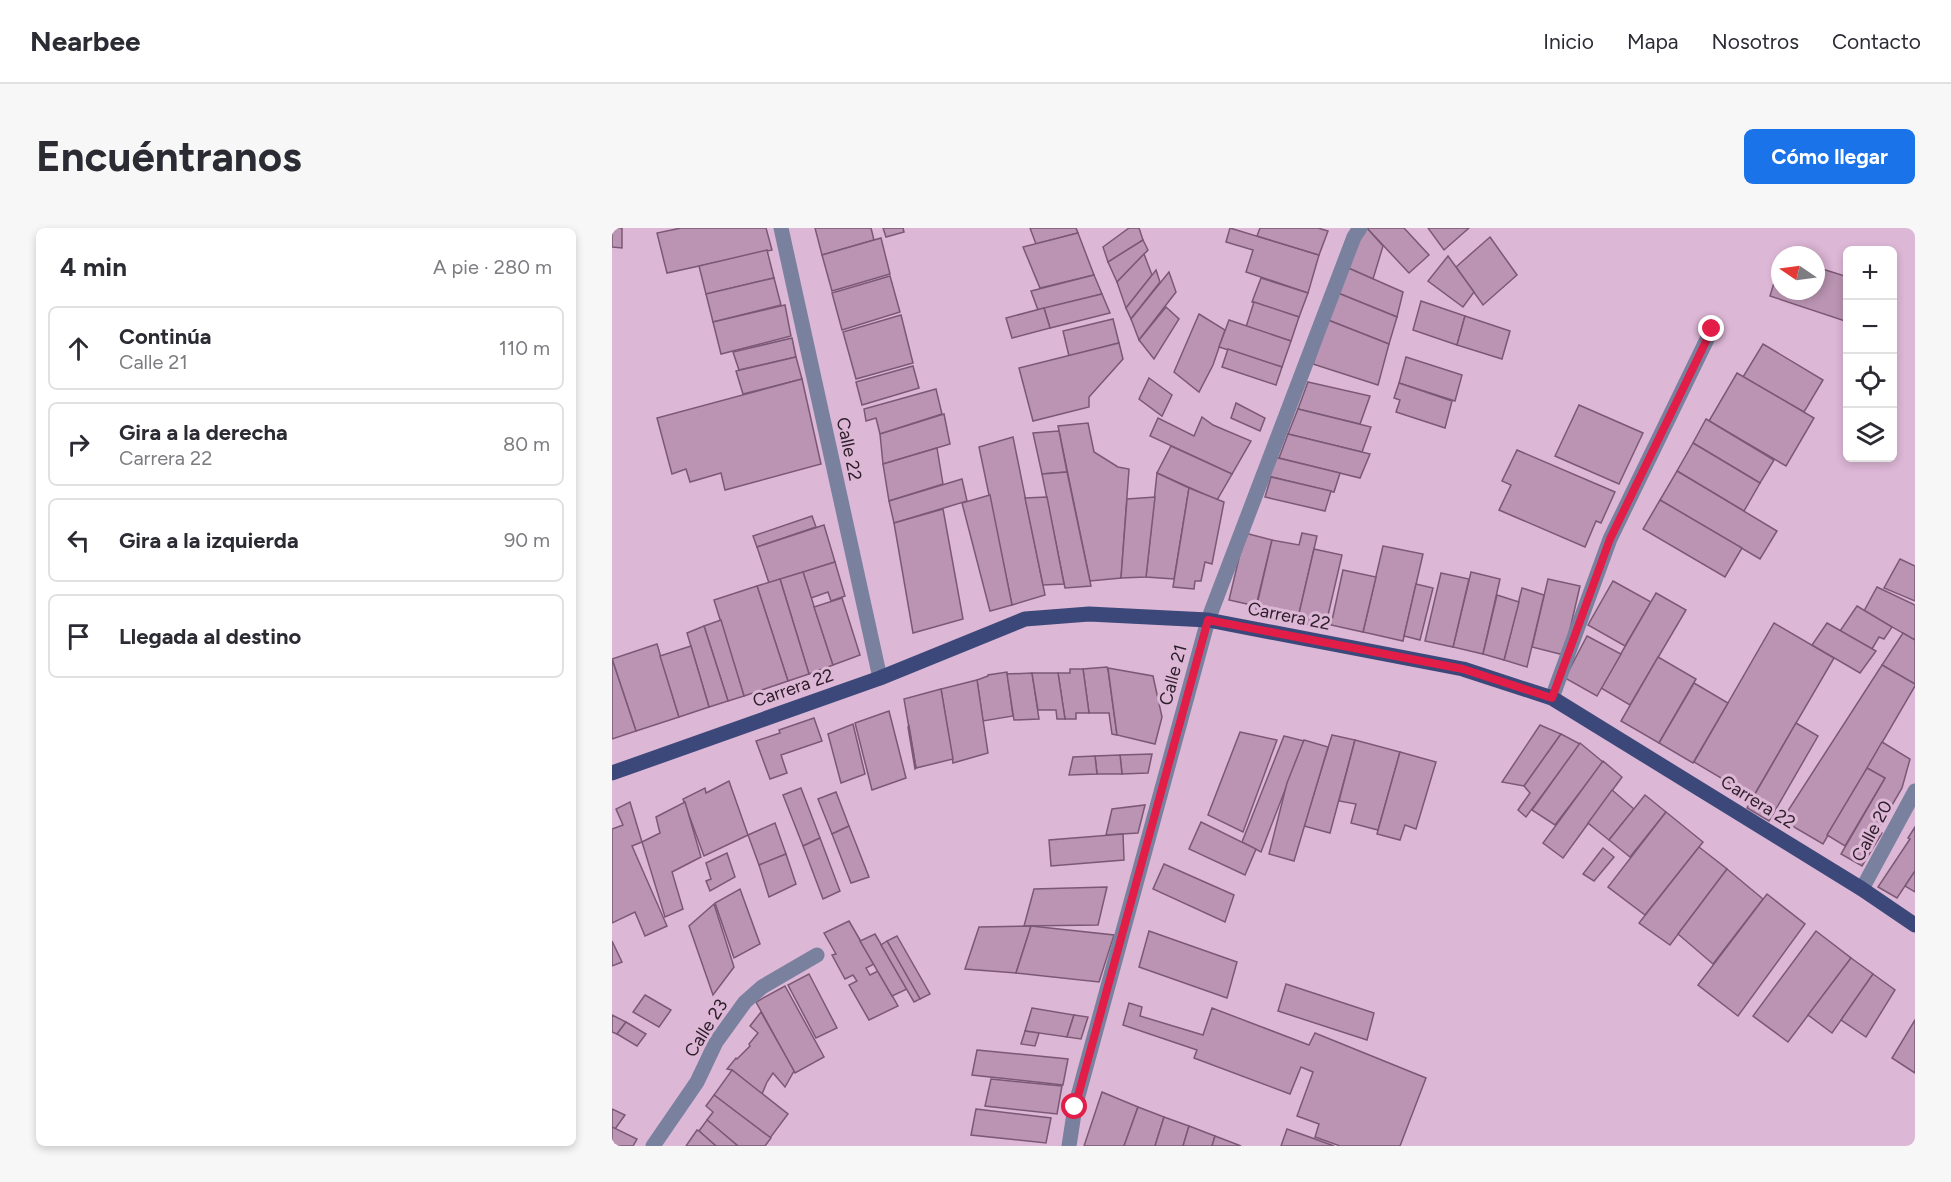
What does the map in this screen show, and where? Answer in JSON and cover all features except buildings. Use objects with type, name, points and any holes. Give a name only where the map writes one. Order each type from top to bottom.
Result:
[{"type":"main road","name":"Carrera 22","points":[[612,773],[880,678],[1025,619],[1089,614],[1208,620],[1463,669],[1552,698],[1862,889],[1915,926]]},
{"type":"street","name":"Calle 22","points":[[781,228],[880,678]]},
{"type":"street","name":"Calle 21","points":[[1069,1146],[1075,1107],[1208,620],[1354,237],[1360,228]]},
{"type":"street","points":[[1552,698],[1610,539],[1712,329]]},
{"type":"street","name":"Calle 20","points":[[1862,889],[1915,791]]},
{"type":"street","name":"Calle 23","points":[[653,1146],[696,1082],[716,1042],[745,1002],[762,987],[817,955]]},
{"type":"route","points":[[1075,1107],[1208,620],[1463,669],[1552,698],[1610,539],[1712,329]]}]
